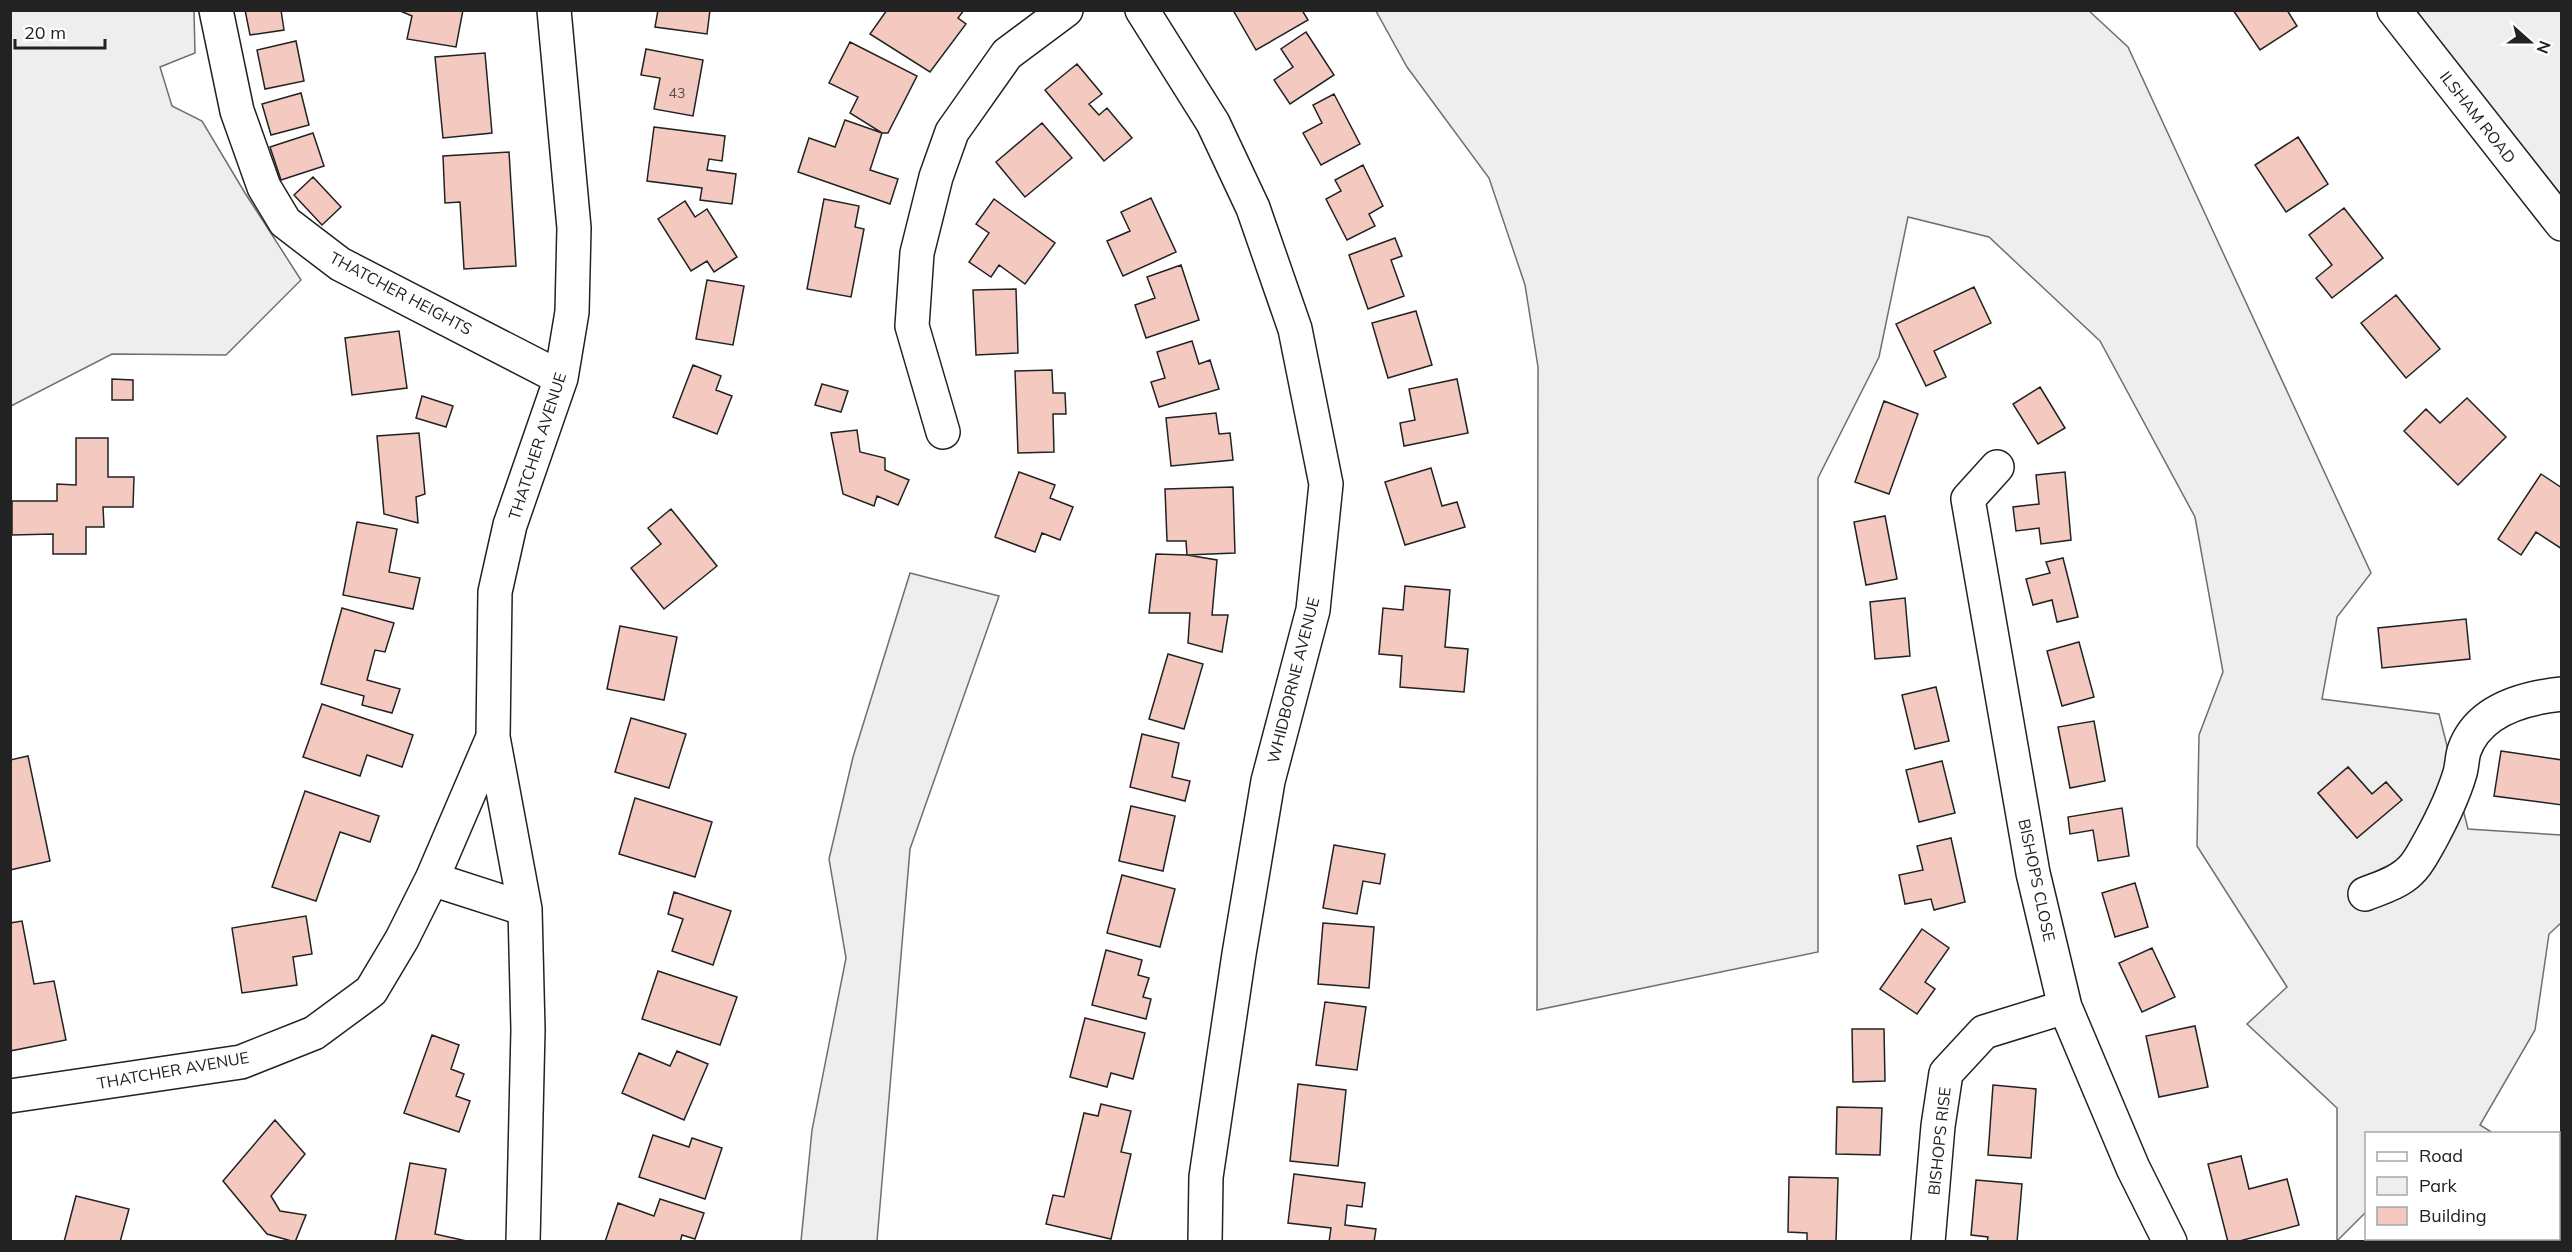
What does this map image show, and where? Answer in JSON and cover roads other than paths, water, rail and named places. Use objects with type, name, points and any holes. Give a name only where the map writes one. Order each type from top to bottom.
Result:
[{"type":"street","name":"THATCHER HEIGHTS","points":[[216,10],[237,111],[264,188],[285,222],[340,264],[561,378]]},
{"type":"street","name":"THATCHER AVENUE","points":[[523,1242],[528,1030],[525,909],[493,737],[495,592],[510,525],[561,378],[572,312],[574,228],[554,10]]},
{"type":"street","points":[[943,432],[912,326],[917,254],[936,177],[952,132],[1007,54],[1066,10]]},
{"type":"street","name":"WHIDBORNE AVENUE","points":[[1142,10],[1213,123],[1253,208],[1295,329],[1326,484],[1313,610],[1268,781],[1239,954],[1206,1177],[1205,1242]]},
{"type":"street","name":"ILSHAM ROAD","points":[[2394,10],[2562,224]]},
{"type":"street","name":"BISHOPS CLOSE","points":[[1997,467],[1954,495],[2033,873],[2065,1007],[2133,1168],[2170,1242]]},
{"type":"street","points":[[2366,894],[2396,882],[2410,872],[2420,858],[2450,801],[2460,772],[2464,750],[2475,732],[2488,718],[2522,700],[2562,694]]},
{"type":"street","name":"THATCHER AVENUE","points":[[10,1096],[241,1062],[314,1034],[371,991],[402,939],[432,879],[493,737]]},
{"type":"street","points":[[432,879],[525,909]]},
{"type":"street","name":"BISHOPS RISE","points":[[1928,1242],[1938,1126],[1946,1073],[1984,1032],[2065,1007]]}]
